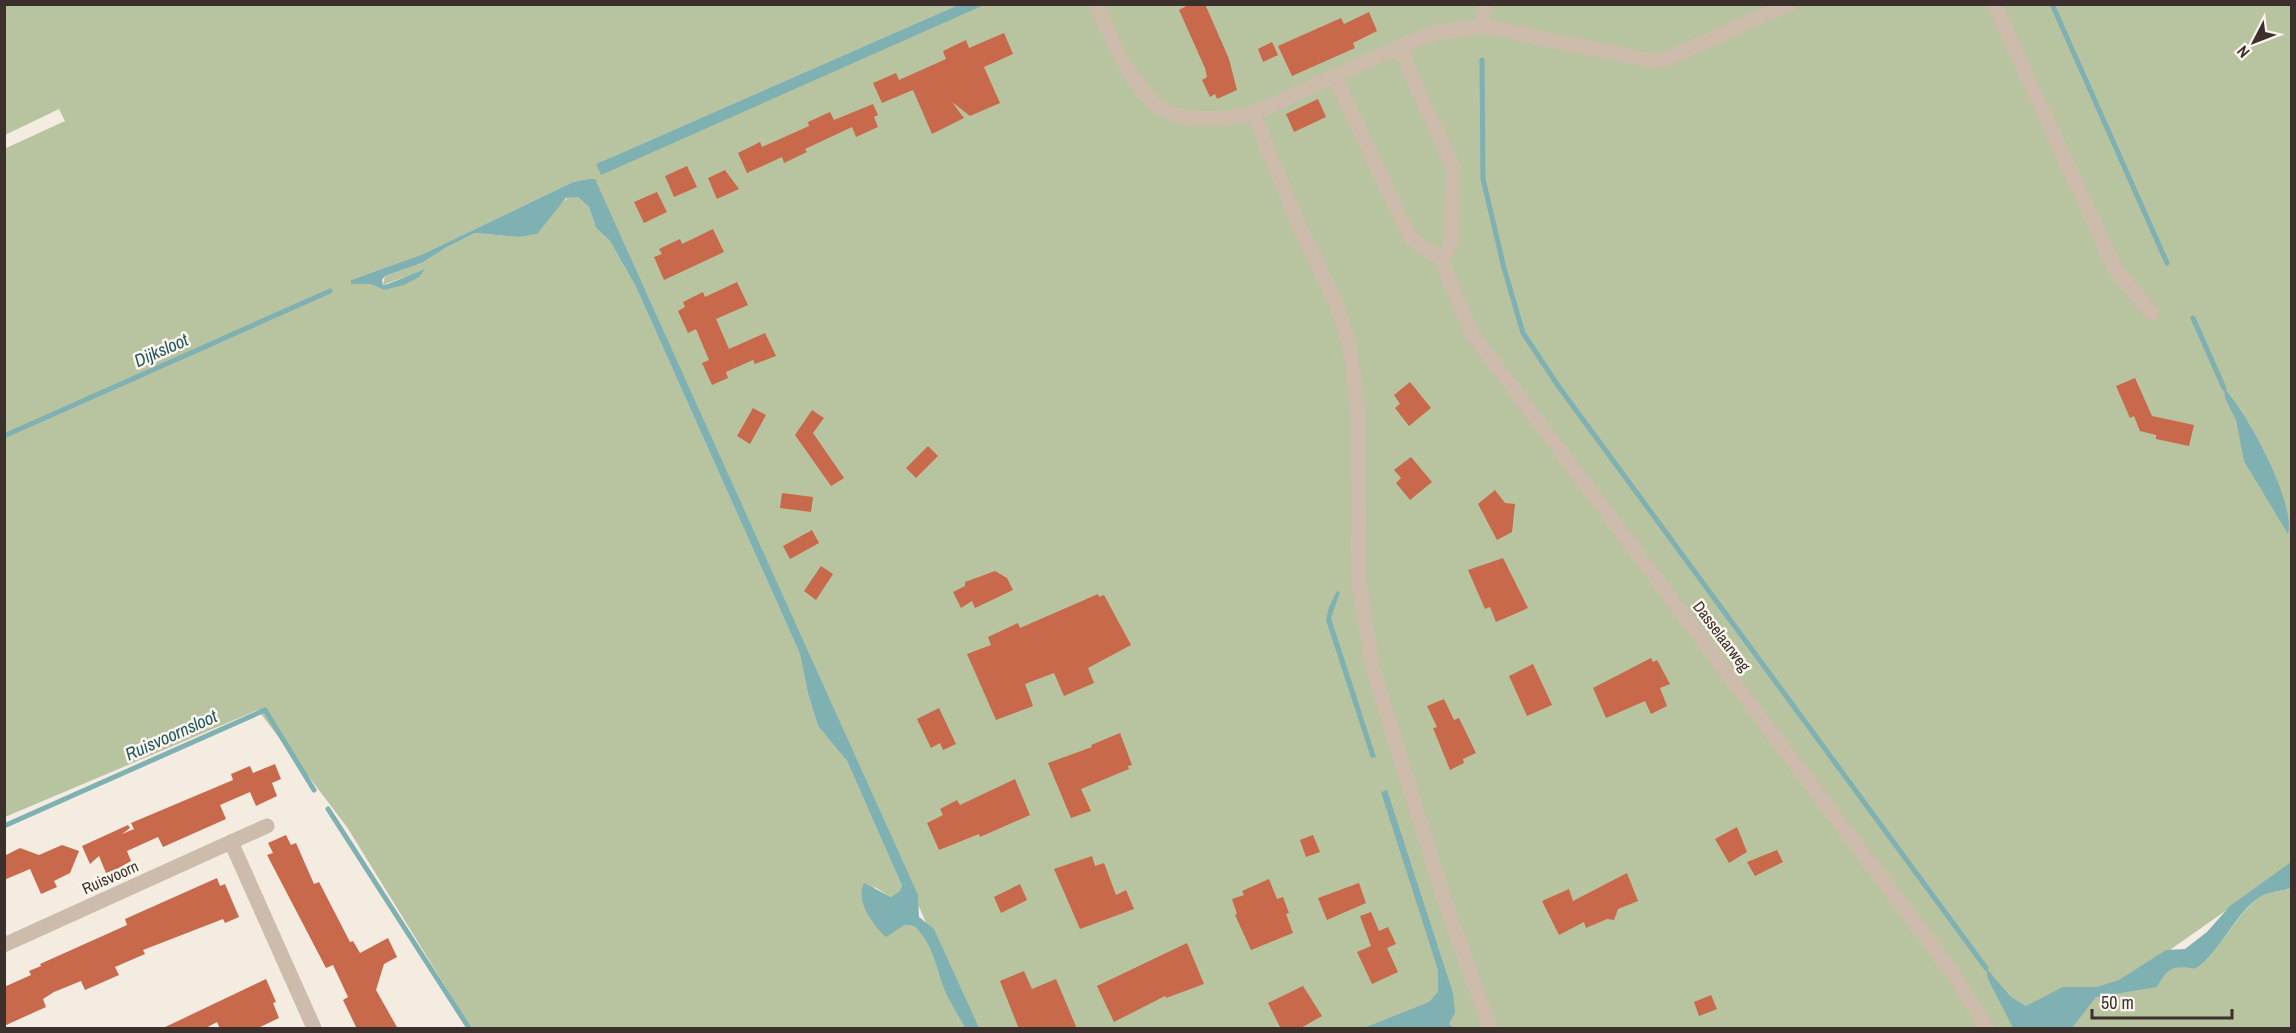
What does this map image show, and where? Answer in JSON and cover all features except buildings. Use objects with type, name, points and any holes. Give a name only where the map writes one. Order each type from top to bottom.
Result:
[{"type":"street","points":[[1096,4],[1109,36],[1132,75],[1157,106],[1171,115],[1199,119],[1252,113],[1434,33],[1482,26],[1654,61],[1669,58],[1789,4]]},
{"type":"street","points":[[1482,26],[1485,4]]},
{"type":"street","points":[[1994,4],[2116,271],[2152,314]]},
{"type":"street","points":[[1334,76],[1411,239],[1441,259],[1451,245],[1453,167],[1399,47]]},
{"type":"street","points":[[1252,113],[1298,223],[1337,304],[1350,347],[1358,414],[1359,584],[1373,669],[1446,905],[1490,1029]]},
{"type":"street","name":"Dasselaarweg","points":[[1441,259],[1472,334],[1952,972],[1987,1029]]},
{"type":"street","name":"Ruisvoorn","points":[[4,945],[267,826]]},
{"type":"street","points":[[231,842],[314,1029]]},
{"type":"green space","points":[[5,5],[958,5],[596,164],[981,5],[2291,5],[2291,865],[2117,987],[2178,966],[2195,969],[2214,952],[2246,909],[2255,901],[2264,895],[2291,888],[2291,1028],[973,1028],[748,523],[588,179],[573,182],[423,254],[351,280],[351,283],[370,284],[384,290],[424,270],[383,285],[385,276],[422,263],[475,233],[518,237],[569,197],[578,197],[589,207],[596,228],[610,241],[635,285],[800,654],[808,694],[818,726],[847,761],[902,886],[901,891],[891,897],[873,886],[904,925],[914,926],[921,933],[934,958],[946,994],[965,1028],[471,1028],[347,827],[258,710],[5,817],[4,149],[65,121],[59,109],[5,135]]},
{"type":"water","points":[[958,5],[984,5],[601,175],[596,164]]},
{"type":"water","points":[[595,179],[918,895],[919,917],[934,929],[979,1028],[965,1028],[946,994],[930,950],[921,933],[914,926],[904,925],[886,937],[867,912],[862,897],[864,883],[891,897],[900,891],[902,886],[847,761],[818,726],[808,694],[800,654],[635,285],[610,241],[596,228],[589,207],[578,197],[566,198],[537,234],[518,237],[475,233],[422,263],[385,276],[382,280],[383,285],[388,284],[425,269],[419,277],[404,285],[384,290],[370,284],[351,284],[351,280],[423,254],[573,182]]},
{"type":"water","points":[[2224,388],[2245,417],[2268,458],[2285,501],[2288,534],[2244,461],[2236,420],[2225,398]]},
{"type":"water","points":[[1337,591],[1340,592],[1331,618],[1376,757],[1371,758],[1326,620],[1329,607]]},
{"type":"water","points":[[1387,790],[1453,993],[1455,1013],[1449,1024],[1454,1028],[1364,1028],[1429,1002],[1438,992],[1438,970],[1381,792]]},
{"type":"water","points":[[2291,862],[2291,888],[2264,895],[2255,901],[2246,909],[2214,952],[2195,969],[2181,967],[2172,969],[2164,975],[2157,987],[2096,997],[2072,1028],[2013,1028],[1988,979],[1986,968],[2011,997],[2026,1006],[2063,987],[2097,987],[2119,980],[2166,950],[2185,949],[2207,932],[2230,906]]},
{"type":"waterway","points":[[2052,4],[2167,263]]},
{"type":"waterway","points":[[1482,60],[1483,179],[1504,268],[1523,333],[1559,387],[1986,968]]},
{"type":"waterway","name":"Dijksloot","points":[[4,436],[330,291]]},
{"type":"waterway","points":[[2193,318],[2224,388]]},
{"type":"waterway","name":"Ruisvoornsloot","points":[[4,826],[265,710],[314,790]]},
{"type":"waterway","name":"Ruisvoornsloot","points":[[328,809],[469,1028]]}]
